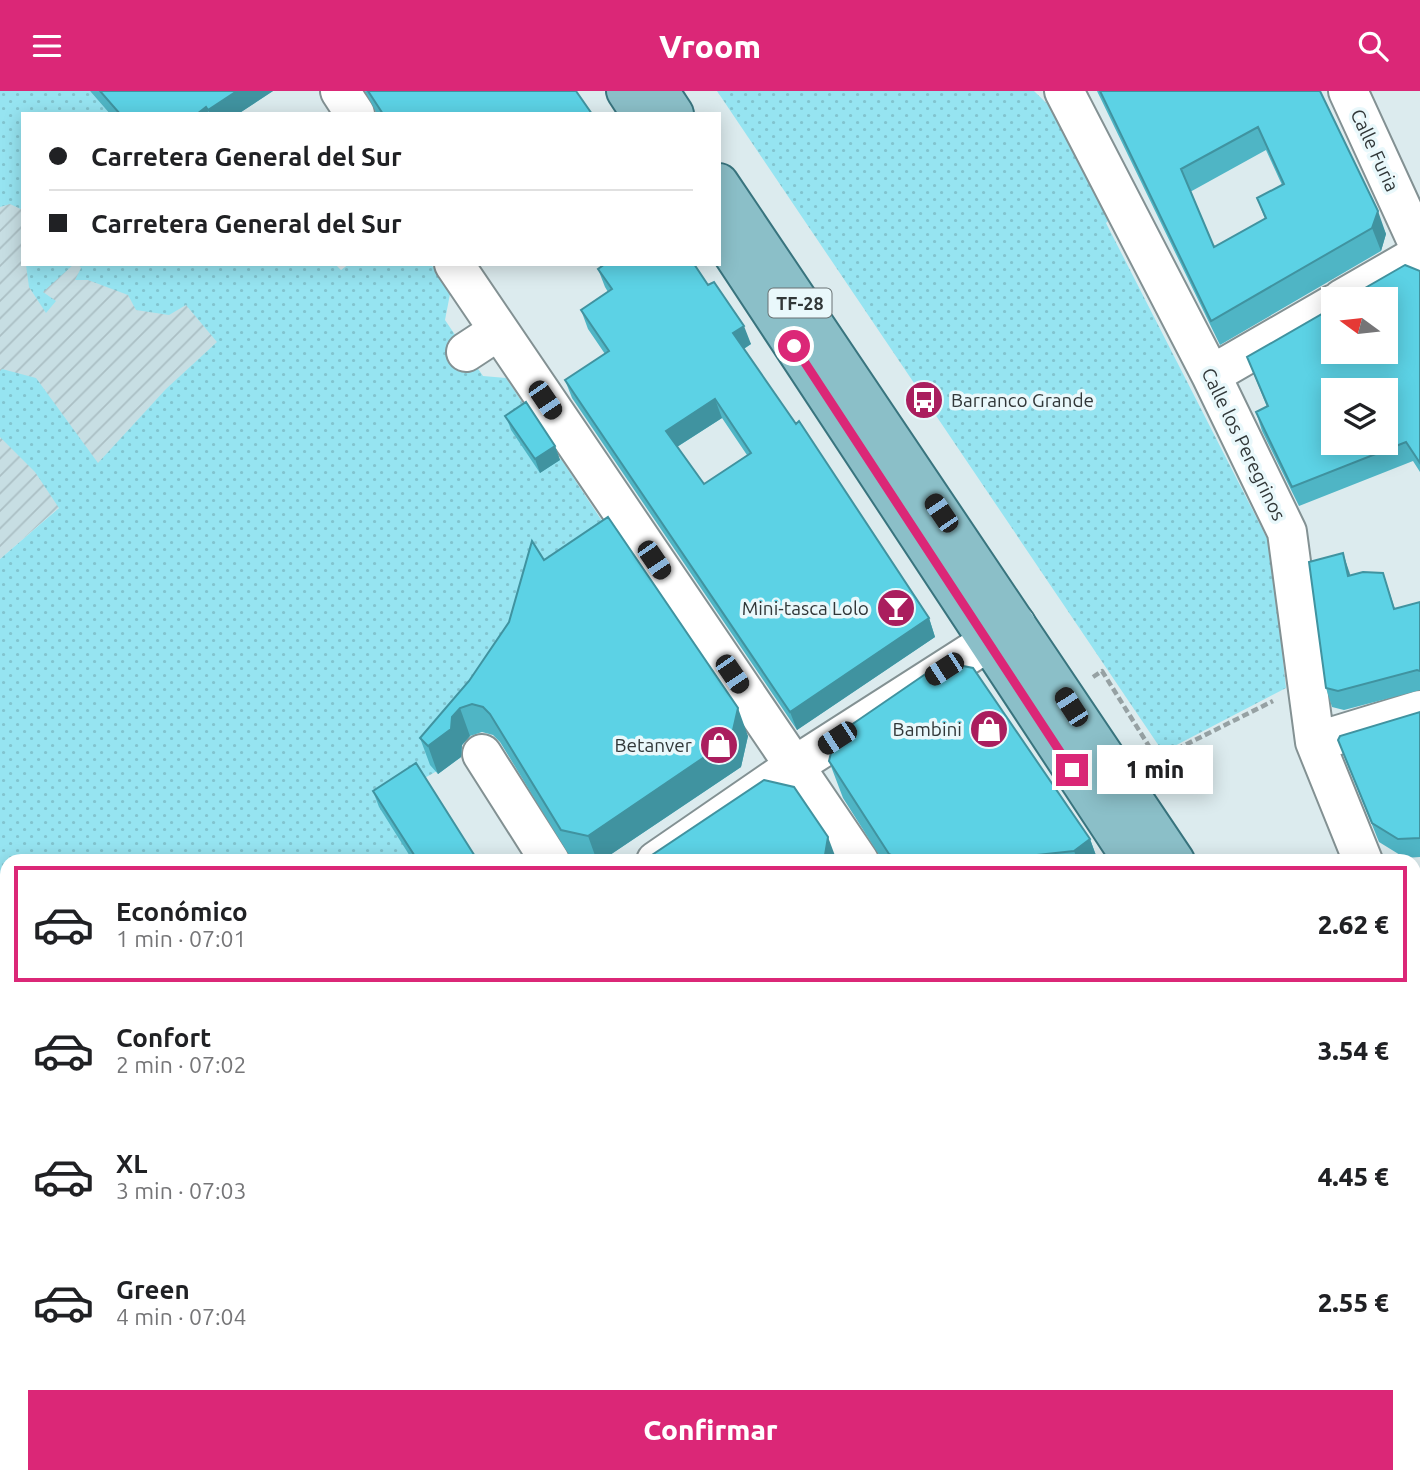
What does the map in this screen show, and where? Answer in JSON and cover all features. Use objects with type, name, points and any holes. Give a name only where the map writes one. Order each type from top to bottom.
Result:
[{"type":"main road","points":[[626,91],[640,112]]},
{"type":"main road","points":[[659,91],[673,112]]},
{"type":"main road","name":"TF-28","points":[[721,186],[1002,633],[1129,854]]},
{"type":"main road","name":"TF-28","points":[[721,236],[1002,633],[1170,854]]},
{"type":"street","points":[[340,91],[354,112]]},
{"type":"street","name":"Calle los Peregrinos","points":[[1064,91],[1211,375],[1287,532],[1315,742],[1360,854]]},
{"type":"street","name":"Calle Furia","points":[[1348,91],[1420,248]]},
{"type":"street","points":[[1363,287],[1420,254]]},
{"type":"street","points":[[455,266],[854,854]]},
{"type":"street","points":[[1211,375],[1321,312]]},
{"type":"street","points":[[466,352],[498,331]]},
{"type":"street","points":[[666,854],[794,766],[1002,633]]},
{"type":"street","points":[[1315,742],[1420,710]]},
{"type":"street","points":[[482,754],[546,854]]},
{"type":"path","points":[[1102,671],[1157,759],[1308,683]]},
{"type":"shaded area","points":[[0,91],[90,91],[108,112],[21,112],[21,209],[10,204],[0,207]]},
{"type":"shaded area","points":[[717,91],[1034,91],[1073,129],[1114,215],[1106,223],[1271,546],[1286,688],[1163,752]]},
{"type":"shaded area","points":[[0,183],[21,198],[21,266],[120,266],[170,286],[244,346],[0,559]]},
{"type":"shaded area","points":[[26,266],[72,266],[43,292],[56,301],[46,313],[29,287]]},
{"type":"shaded area","points":[[80,266],[337,266],[341,270],[346,266],[432,266],[450,294],[445,320],[483,376],[506,378],[531,415],[540,473],[561,459],[608,530],[450,743],[460,758],[414,784],[414,854],[0,854],[0,559],[59,508],[35,472],[0,437],[0,371],[2,369],[36,378],[98,463],[166,389],[217,342],[186,305],[169,315],[136,310],[128,295],[88,280],[75,280]]},
{"type":"building","points":[[100,91],[237,91],[208,110],[206,107],[200,112],[118,112]]},
{"type":"building","points":[[368,91],[576,91],[591,112],[382,112]]},
{"type":"building","points":[[1100,91],[1320,91],[1378,211],[1372,228],[1211,321]],"holes":[[[1258,127],[1284,184],[1257,198],[1266,218],[1214,247],[1181,169]]]},
{"type":"building","points":[[1405,265],[1420,271],[1420,463],[1406,442],[1398,445],[1398,378],[1321,378],[1321,455],[1373,455],[1292,487],[1256,412],[1268,406],[1247,357],[1321,314],[1321,364],[1398,364],[1398,287],[1367,287]]},
{"type":"building","points":[[602,266],[695,266],[708,285],[714,282],[744,326],[733,333],[796,424],[799,421],[929,618],[790,712],[565,380],[609,351],[581,310],[612,289],[598,269]],"holes":[[[715,399],[751,453],[704,484],[666,431]]]},
{"type":"building","points":[[526,402],[555,446],[535,459],[505,416]]},
{"type":"building","points":[[608,517],[738,708],[731,739],[588,836],[561,830],[490,714],[483,707],[472,704],[460,708],[452,717],[451,729],[428,746],[420,738],[469,681],[509,622],[532,541],[544,560]]},
{"type":"building","points":[[1343,553],[1348,576],[1363,572],[1383,573],[1394,609],[1420,602],[1420,671],[1338,691],[1326,688],[1309,562]]},
{"type":"building","points":[[943,662],[973,668],[1090,839],[1074,851],[1046,854],[889,854],[829,761],[835,736]]},
{"type":"building","points":[[1420,712],[1420,838],[1398,839],[1372,823],[1338,740],[1340,736]]},
{"type":"building","points":[[416,763],[474,854],[414,854],[373,791]]},
{"type":"building","points":[[764,780],[794,787],[828,837],[825,854],[653,854]]},
{"type":"place","name":"Barranco Grande","points":[[924,400]]},
{"type":"place","name":"Mini-tasca Lolo","points":[[896,608]]},
{"type":"place","name":"Bambini","points":[[989,729]]},
{"type":"place","name":"Betanver","points":[[719,745]]},
{"type":"route","points":[[794,346],[1072,770]]}]
